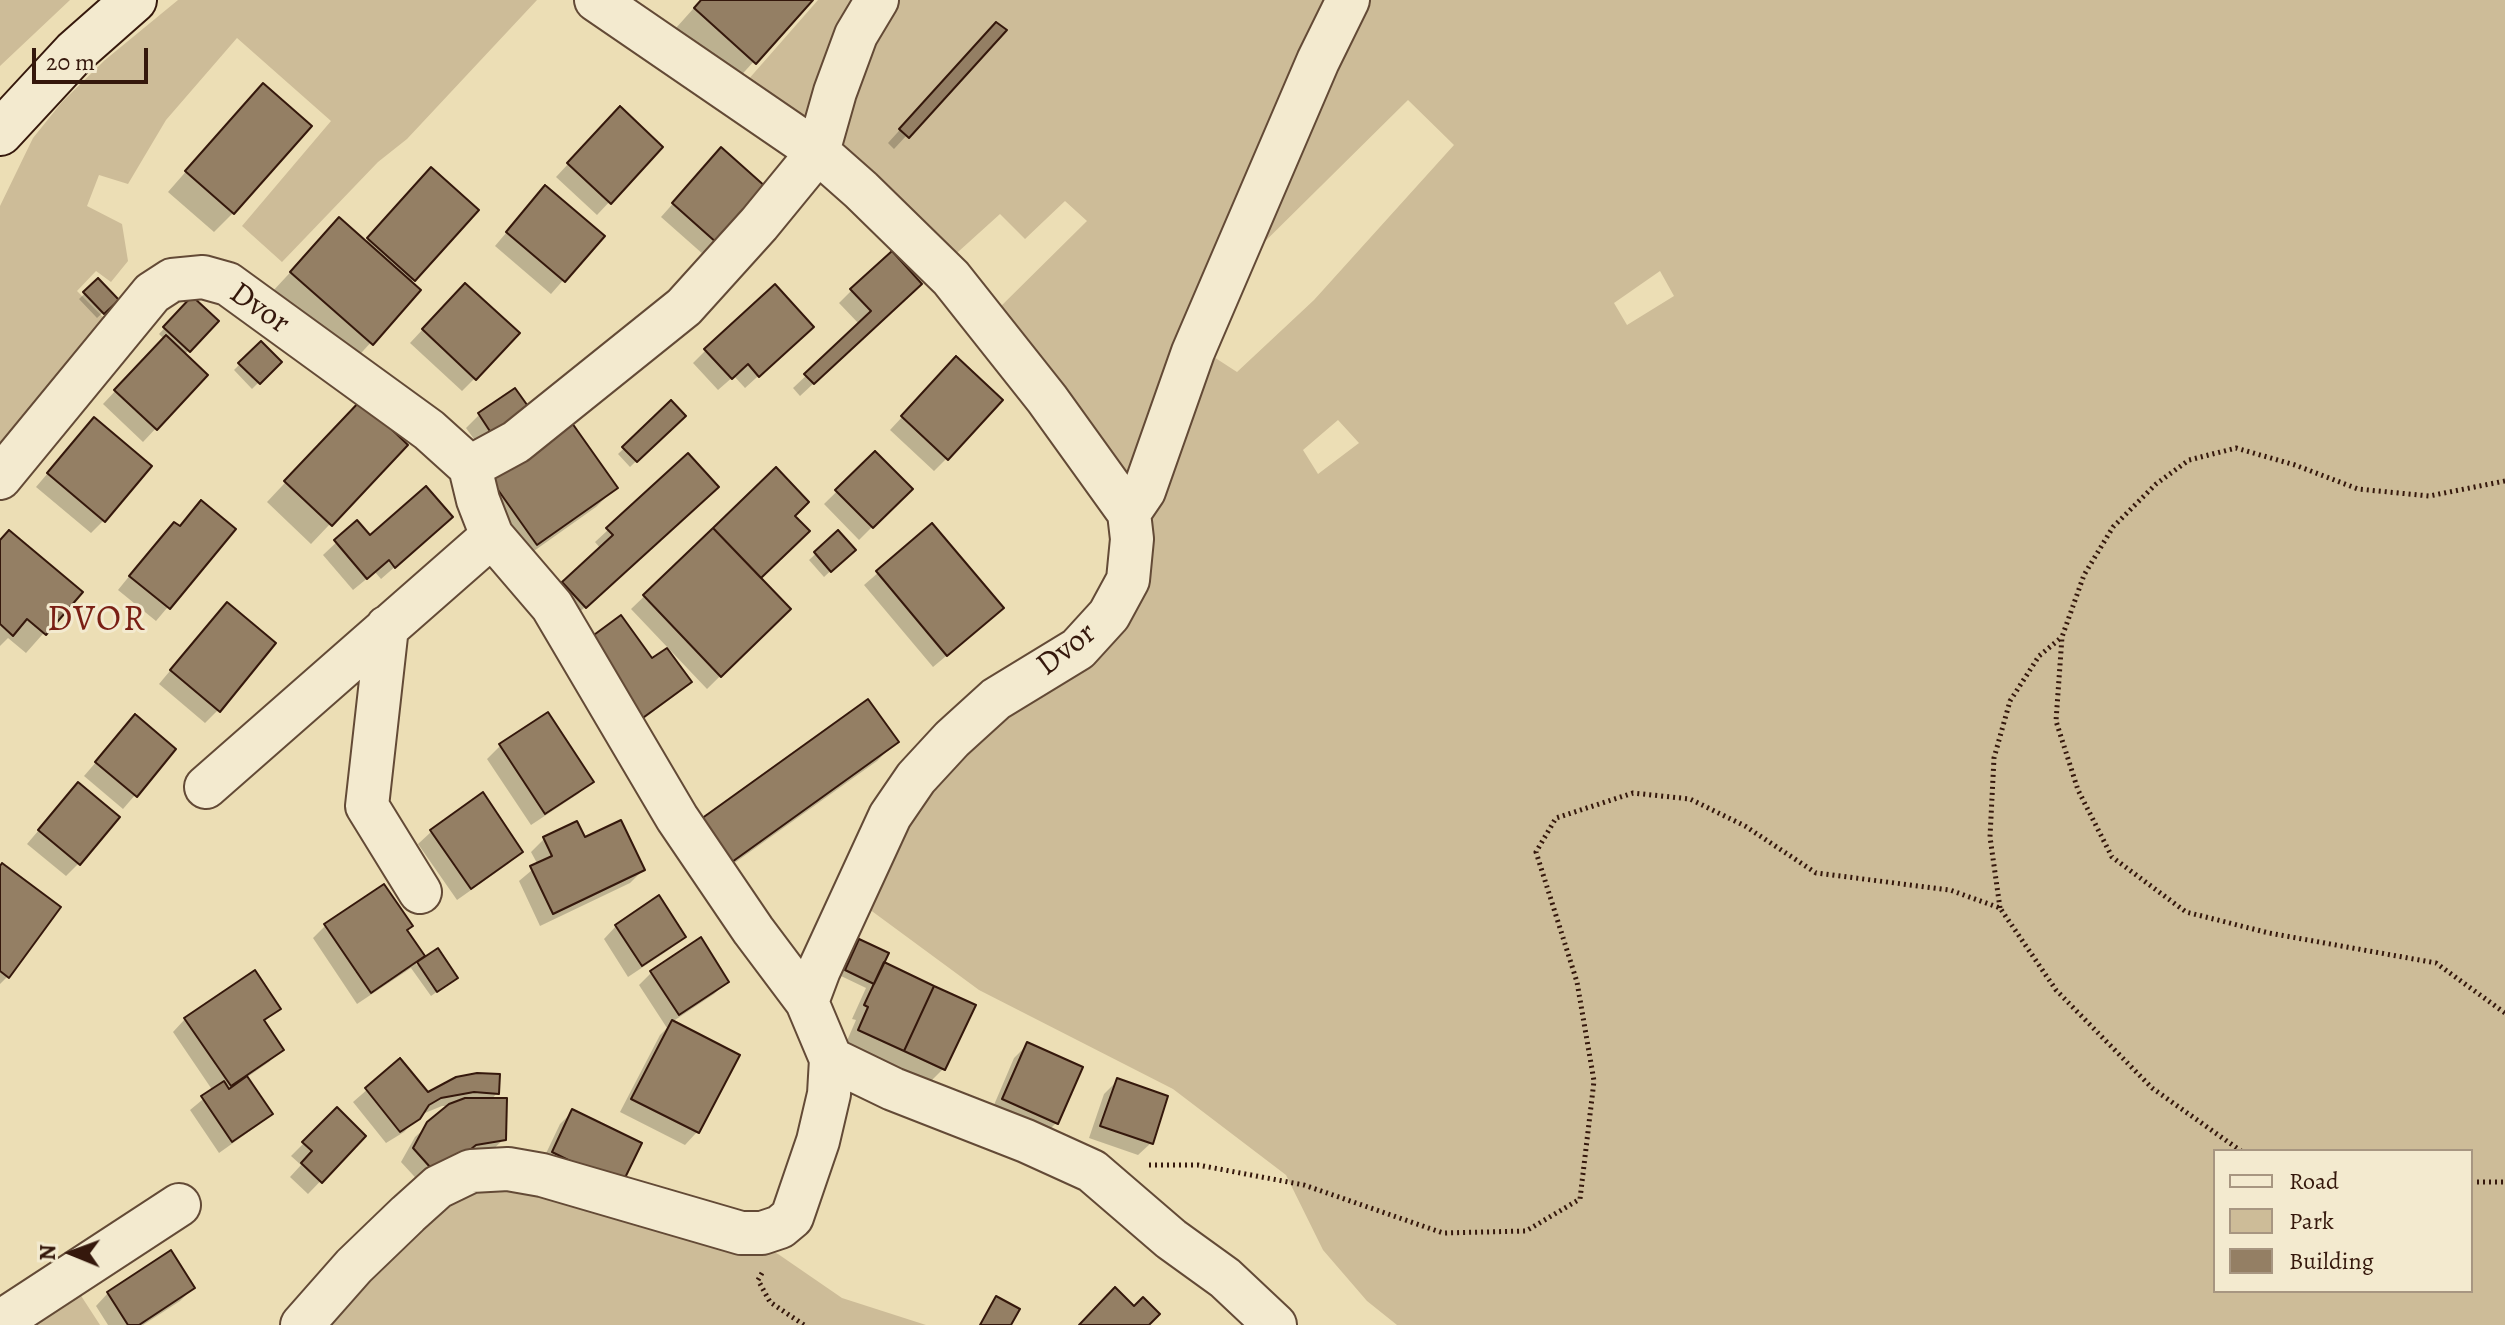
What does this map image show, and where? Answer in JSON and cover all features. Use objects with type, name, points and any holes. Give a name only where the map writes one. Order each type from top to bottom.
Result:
[{"type":"street","points":[[0,133],[75,52],[134,0]]},
{"type":"street","points":[[596,0],[818,152],[951,278],[1047,399],[1129,513],[1144,491],[1193,352],[1312,75],[1348,0]]},
{"type":"street","points":[[302,1325],[354,1266],[408,1214],[438,1187],[471,1171],[508,1169],[542,1175],[741,1233],[762,1233],[780,1227],[792,1217],[818,1141],[829,1094],[831,1059],[807,1002],[744,918],[677,818],[552,606],[492,536],[478,500],[470,467],[516,442],[684,307],[759,224],[818,152],[856,35],[877,0]]},
{"type":"street","name":"Dvor","points":[[0,478],[152,293],[172,280],[203,277],[228,284],[429,430],[470,467]]},
{"type":"street","name":"Dvor","points":[[807,1002],[890,816],[916,778],[952,739],[996,699],[1078,649],[1109,615],[1128,580],[1132,539],[1129,513]]},
{"type":"street","points":[[206,787],[492,536]]},
{"type":"street","points":[[387,627],[367,806],[420,892]]},
{"type":"street","points":[[831,1059],[893,1089],[1092,1171],[1171,1239],[1225,1278],[1275,1325]]},
{"type":"street","points":[[0,1322],[179,1205]]},
{"type":"path","points":[[2505,481],[2429,496],[2358,489],[2295,465],[2236,448],[2189,460],[2156,484],[2113,527],[2084,575],[2062,637],[2056,721],[2078,790],[2112,857],[2186,912],[2282,936],[2436,963],[2505,1013]]},
{"type":"path","points":[[2062,637],[2039,656],[2010,701],[1994,758],[1990,837],[2000,908],[2056,990],[2152,1088],[2238,1149]]},
{"type":"path","points":[[1092,1171],[1147,1165],[1198,1165],[1304,1185],[1443,1233],[1526,1231],[1580,1199],[1594,1081],[1577,982],[1536,852],[1556,818],[1633,793],[1690,799],[1745,826],[1816,873],[1950,890],[2000,908]]},
{"type":"path","points":[[2473,1182],[2505,1182]]},
{"type":"green space","points":[[0,0],[70,0],[0,66]]},
{"type":"green space","points":[[178,0],[537,0],[407,139],[378,162],[282,262],[242,226],[331,121],[237,38],[166,120],[128,184],[99,175],[87,206],[122,224],[128,261],[111,282],[96,271],[77,291],[111,325],[0,461],[0,206],[33,138],[62,102],[105,60]]},
{"type":"green space","points":[[818,0],[864,0],[823,103],[804,121],[740,89]]},
{"type":"green space","points":[[889,0],[1341,0],[1143,469],[1115,472],[994,313],[1087,221],[1065,201],[1025,239],[1000,214],[948,261],[846,158],[840,126]]},
{"type":"green space","points":[[1359,0],[2505,0],[2505,1325],[1397,1325],[1367,1301],[1323,1250],[1286,1175],[1173,1089],[979,990],[869,909],[899,816],[980,730],[1053,676],[1145,531],[1203,350],[1237,372],[1314,300],[1454,145],[1408,100],[1234,272]],"holes":[[[1660,271],[1674,296],[1627,325],[1614,303]],[[1338,420],[1359,443],[1318,474],[1303,450]]]},
{"type":"green space","points":[[486,1178],[750,1241],[778,1254],[842,1298],[926,1325],[316,1325],[382,1245]]},
{"type":"green space","points":[[76,1288],[100,1325],[19,1325]]},
{"type":"building","points":[[701,0],[813,0],[756,64],[694,8]]},
{"type":"building","points":[[996,22],[1007,30],[909,138],[899,129]]},
{"type":"building","points":[[263,83],[312,126],[234,214],[185,171]]},
{"type":"building","points":[[620,106],[663,147],[611,204],[567,163]]},
{"type":"building","points":[[721,147],[767,188],[718,244],[672,203]]},
{"type":"building","points":[[431,167],[479,210],[415,281],[367,238]]},
{"type":"building","points":[[545,185],[605,236],[565,282],[506,232]]},
{"type":"building","points":[[339,217],[421,290],[373,345],[290,272]]},
{"type":"building","points":[[892,251],[922,284],[814,384],[804,374],[871,311],[850,289]]},
{"type":"building","points":[[98,278],[119,300],[104,314],[83,292]]},
{"type":"building","points":[[465,283],[520,333],[476,380],[422,329]]},
{"type":"building","points":[[775,284],[814,327],[759,377],[748,364],[732,379],[704,349]]},
{"type":"building","points":[[192,296],[219,321],[190,352],[163,327]]},
{"type":"building","points":[[166,335],[208,375],[157,430],[114,390]]},
{"type":"building","points":[[261,341],[282,362],[260,384],[238,363]]},
{"type":"building","points":[[956,356],[1003,400],[948,460],[901,416]]},
{"type":"building","points":[[515,388],[535,416],[497,442],[478,413]]},
{"type":"building","points":[[361,400],[408,445],[332,526],[284,481]]},
{"type":"building","points":[[671,400],[686,416],[637,462],[622,447]]},
{"type":"building","points":[[94,417],[152,466],[105,522],[47,473]]},
{"type":"building","points":[[572,423],[618,488],[537,545],[491,480]]},
{"type":"building","points":[[875,451],[913,489],[873,528],[835,490]]},
{"type":"building","points":[[688,453],[719,487],[586,608],[562,582],[613,535],[606,528]]},
{"type":"building","points":[[776,467],[809,502],[795,516],[810,531],[761,578],[713,528]]},
{"type":"building","points":[[426,486],[453,517],[395,568],[389,560],[367,579],[334,540],[357,520],[370,535]]},
{"type":"building","points":[[201,500],[236,529],[170,609],[129,576],[174,522],[180,526]]},
{"type":"building","points":[[932,523],[1004,608],[947,656],[876,571]]},
{"type":"building","points":[[713,528],[791,609],[721,677],[643,595]]},
{"type":"building","points":[[9,530],[83,592],[46,635],[27,619],[13,636],[0,624],[0,540]]},
{"type":"building","points":[[838,530],[856,550],[831,572],[814,552]]},
{"type":"building","points":[[227,602],[276,643],[220,712],[170,670]]},
{"type":"building","points":[[621,615],[652,658],[667,648],[692,682],[640,720],[583,643]]},
{"type":"building","points":[[868,699],[899,742],[732,862],[701,819]]},
{"type":"building","points":[[548,712],[594,782],[545,814],[499,744]]},
{"type":"building","points":[[135,714],[176,749],[137,797],[95,762]]},
{"type":"building","points":[[78,782],[120,817],[80,865],[38,830]]},
{"type":"building","points":[[483,792],[523,852],[471,889],[430,830]]},
{"type":"building","points":[[621,820],[645,870],[553,914],[530,866],[552,856],[543,837],[577,821],[585,837]]},
{"type":"building","points":[[2,863],[61,907],[9,978],[0,971]]},
{"type":"building","points":[[384,884],[413,926],[407,930],[425,956],[371,993],[324,924]]},
{"type":"building","points":[[659,895],[686,937],[642,966],[615,925]]},
{"type":"building","points":[[701,937],[729,982],[679,1015],[650,971]]},
{"type":"building","points":[[859,939],[889,953],[874,984],[845,970]]},
{"type":"building","points":[[438,948],[458,978],[437,992],[417,962]]},
{"type":"building","points":[[884,962],[934,986],[904,1051],[858,1030],[868,1007],[864,1005]]},
{"type":"building","points":[[255,970],[281,1009],[264,1020],[284,1050],[231,1086],[184,1018]]},
{"type":"building","points":[[934,986],[976,1005],[945,1070],[904,1051]]},
{"type":"building","points":[[672,1020],[740,1055],[699,1133],[631,1099]]},
{"type":"building","points":[[1027,1042],[1083,1067],[1058,1124],[1002,1099]]},
{"type":"building","points":[[400,1058],[428,1092],[456,1077],[477,1073],[500,1074],[499,1094],[474,1092],[441,1098],[429,1105],[420,1119],[400,1132],[365,1088]]},
{"type":"building","points":[[247,1076],[273,1114],[232,1142],[201,1096],[224,1081],[229,1089]]},
{"type":"building","points":[[1117,1078],[1168,1096],[1153,1144],[1100,1126]]},
{"type":"building","points":[[465,1098],[507,1098],[506,1140],[476,1145],[438,1176],[413,1148],[427,1122],[449,1104]]},
{"type":"building","points":[[337,1107],[366,1136],[322,1183],[301,1163],[312,1151],[302,1142]]},
{"type":"building","points":[[572,1109],[642,1143],[621,1186],[552,1152]]},
{"type":"building","points":[[171,1250],[195,1288],[139,1325],[128,1325],[107,1292]]},
{"type":"building","points":[[1115,1287],[1134,1306],[1143,1297],[1160,1314],[1149,1325],[1079,1325]]},
{"type":"building","points":[[996,1296],[1020,1309],[1011,1325],[980,1325]]},
{"type":"district","name":"DVOR","points":[[97,621]]}]
